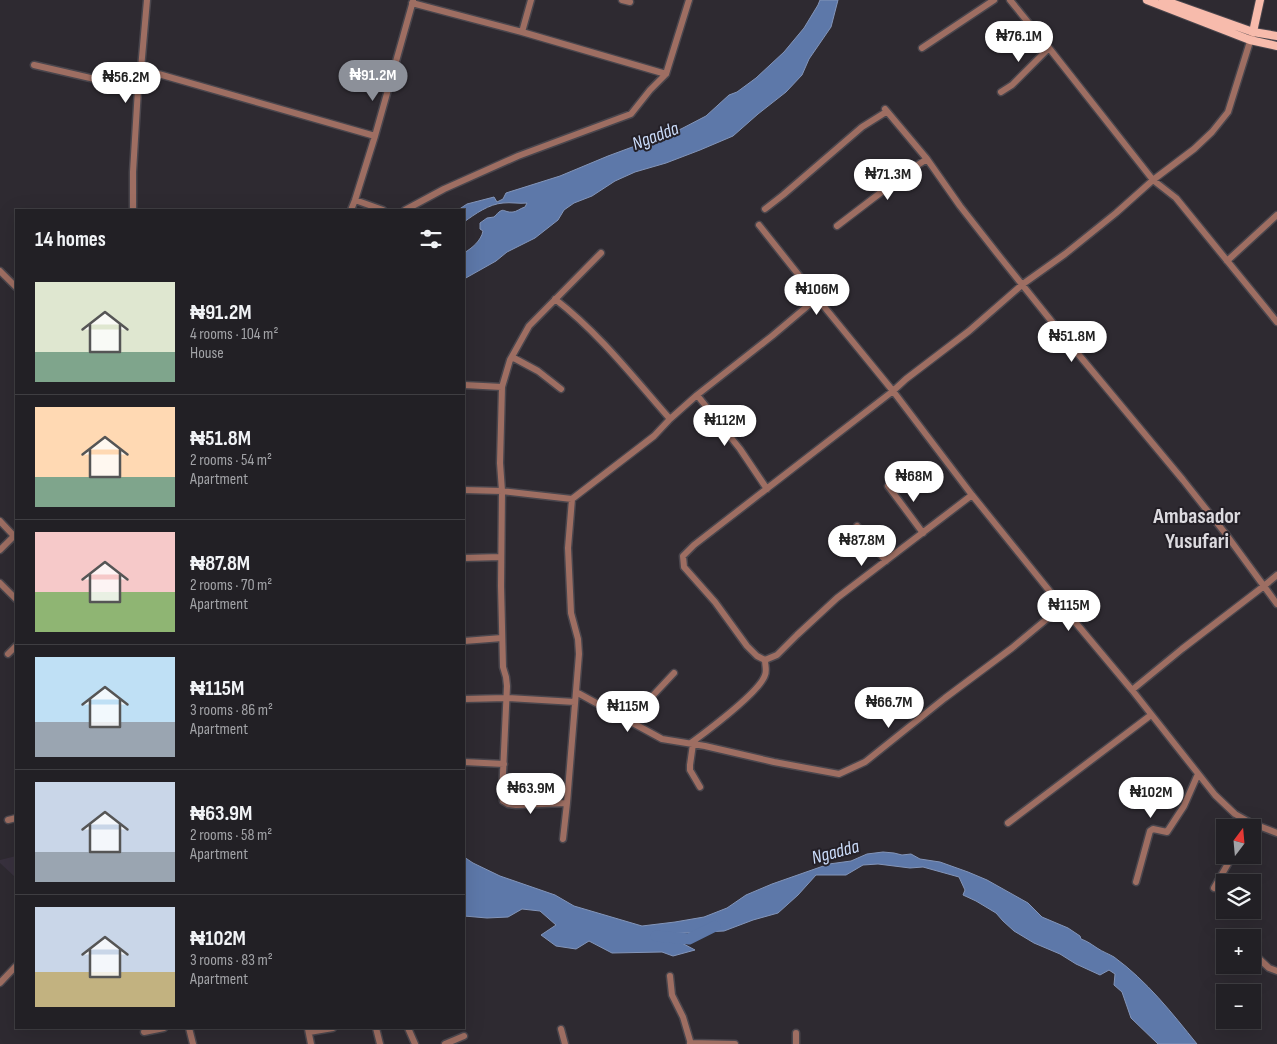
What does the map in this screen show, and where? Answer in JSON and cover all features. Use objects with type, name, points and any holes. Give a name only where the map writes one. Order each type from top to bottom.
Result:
[{"type":"main road","points":[[1147,0],[1250,40],[1277,46]]},
{"type":"main road","points":[[1164,0],[1253,32],[1277,36]]},
{"type":"main road","points":[[1253,32],[1260,0]]},
{"type":"street","points":[[133,209],[133,172],[138,89],[147,0]]},
{"type":"street","points":[[522,32],[531,0]]},
{"type":"street","points":[[622,0],[630,2]]},
{"type":"street","points":[[407,209],[444,189],[518,156],[631,114],[650,90],[666,74],[689,0]]},
{"type":"street","points":[[922,48],[994,0]]},
{"type":"street","points":[[1010,0],[1153,180],[1176,198],[1277,322]]},
{"type":"street","points":[[351,209],[375,136],[412,2],[666,74]]},
{"type":"street","points":[[972,495],[837,598],[777,655],[765,660],[757,656],[747,646],[716,602],[684,567],[683,556],[694,545],[969,331],[1023,284],[1116,213],[1153,180],[1194,149],[1212,132],[1228,112],[1253,32]]},
{"type":"street","points":[[1001,92],[1012,85],[1049,48]]},
{"type":"street","points":[[34,65],[138,89]]},
{"type":"street","points":[[141,69],[375,136]]},
{"type":"street","points":[[765,209],[862,126],[885,110],[928,159],[960,206],[1069,343],[1183,480],[1277,604]]},
{"type":"street","points":[[837,226],[913,168],[928,159]]},
{"type":"street","points":[[355,200],[380,209]]},
{"type":"street","points":[[1227,260],[1277,215]]},
{"type":"street","points":[[760,225],[1060,604],[1132,690],[1215,795],[1242,819]]},
{"type":"street","points":[[567,803],[516,805],[503,801],[502,795],[508,686],[503,667],[502,638],[502,491],[500,463],[502,387],[512,357],[529,326],[601,253]]},
{"type":"street","points":[[0,271],[15,286]]},
{"type":"street","points":[[465,490],[502,491],[572,499],[654,436],[670,419],[698,395],[817,298]]},
{"type":"street","points":[[555,299],[576,315],[624,364],[670,419]]},
{"type":"street","points":[[512,357],[538,371],[561,389]]},
{"type":"street","points":[[465,385],[502,387]]},
{"type":"street","points":[[698,395],[740,450],[767,490]]},
{"type":"street","points":[[888,486],[923,533]]},
{"type":"street","points":[[563,840],[579,654],[578,639],[571,613],[568,548],[572,499]]},
{"type":"street","points":[[0,521],[15,535],[0,550]]},
{"type":"street","points":[[857,526],[886,562]]},
{"type":"street","points":[[465,558],[501,557]]},
{"type":"street","points":[[1132,690],[1277,575]]},
{"type":"street","points":[[0,583],[15,598]]},
{"type":"street","points":[[576,692],[662,739],[839,774],[865,762],[1012,648],[1048,618],[1060,604]]},
{"type":"street","points":[[465,641],[502,638]]},
{"type":"street","points":[[8,654],[15,647]]},
{"type":"street","points":[[700,787],[692,775],[690,765],[692,744],[748,697],[762,682],[766,674],[765,660]]},
{"type":"street","points":[[629,721],[674,673]]},
{"type":"street","points":[[465,699],[507,698],[575,702]]},
{"type":"street","points":[[1008,823],[1151,715]]},
{"type":"street","points":[[465,762],[504,764]]},
{"type":"street","points":[[1136,882],[1150,831],[1153,829],[1167,832],[1184,806],[1198,774]]},
{"type":"street","points":[[8,820],[15,818]]},
{"type":"street","points":[[1261,828],[1277,833]]},
{"type":"street","points":[[1214,888],[1228,864]]},
{"type":"street","points":[[1261,960],[1269,968],[1277,971]]},
{"type":"street","points":[[0,983],[15,967]]},
{"type":"street","points":[[670,976],[672,995],[683,1018],[690,1043],[735,1044]]},
{"type":"street","points":[[144,1032],[159,1029]]},
{"type":"street","points":[[189,1029],[193,1044]]},
{"type":"street","points":[[311,1044],[308,1030],[320,1029]]},
{"type":"street","points":[[376,1029],[380,1044]]},
{"type":"street","points":[[408,1029],[415,1044]]},
{"type":"street","points":[[561,1029],[565,1044]]},
{"type":"street","points":[[796,1033],[796,1044]]},
{"type":"street","points":[[445,1044],[464,1036]]},
{"type":"shaded area","points":[[15,856],[15,877],[0,863],[0,860]]},
{"type":"water","points":[[820,0],[838,0],[831,27],[809,59],[802,75],[786,92],[733,136],[615,181],[592,196],[574,203],[564,210],[558,220],[535,238],[507,252],[496,261],[465,278],[465,252],[480,238],[483,231],[480,229],[480,223],[487,218],[494,217],[502,210],[516,211],[525,207],[527,203],[493,205],[465,221],[465,209],[460,209],[467,204],[494,197],[497,202],[503,199],[506,193],[560,176],[681,129],[706,116],[729,95],[737,92],[756,78],[784,52],[804,28]]},
{"type":"water","points":[[883,852],[902,855],[911,854],[920,859],[940,862],[987,880],[1028,903],[1042,917],[1068,928],[1080,936],[1081,939],[1114,957],[1126,966],[1158,998],[1197,1044],[1158,1044],[1131,1018],[1122,992],[1114,985],[1115,974],[1109,970],[1100,975],[1034,943],[1014,931],[996,913],[963,895],[965,890],[959,877],[923,867],[863,865],[846,875],[816,875],[778,913],[724,931],[665,934],[695,950],[673,956],[662,952],[612,953],[589,941],[576,949],[556,946],[541,935],[556,925],[540,911],[522,909],[508,917],[465,916],[465,858],[500,876],[555,895],[574,906],[642,926],[704,917],[727,908],[746,895],[772,884],[829,864],[851,861],[867,854]]},
{"type":"waterway","name":"Ngadda","points":[[656,936],[689,939],[715,926]]},
{"type":"district","name":"Ambasador Yusufari","points":[[1197,528]]}]
